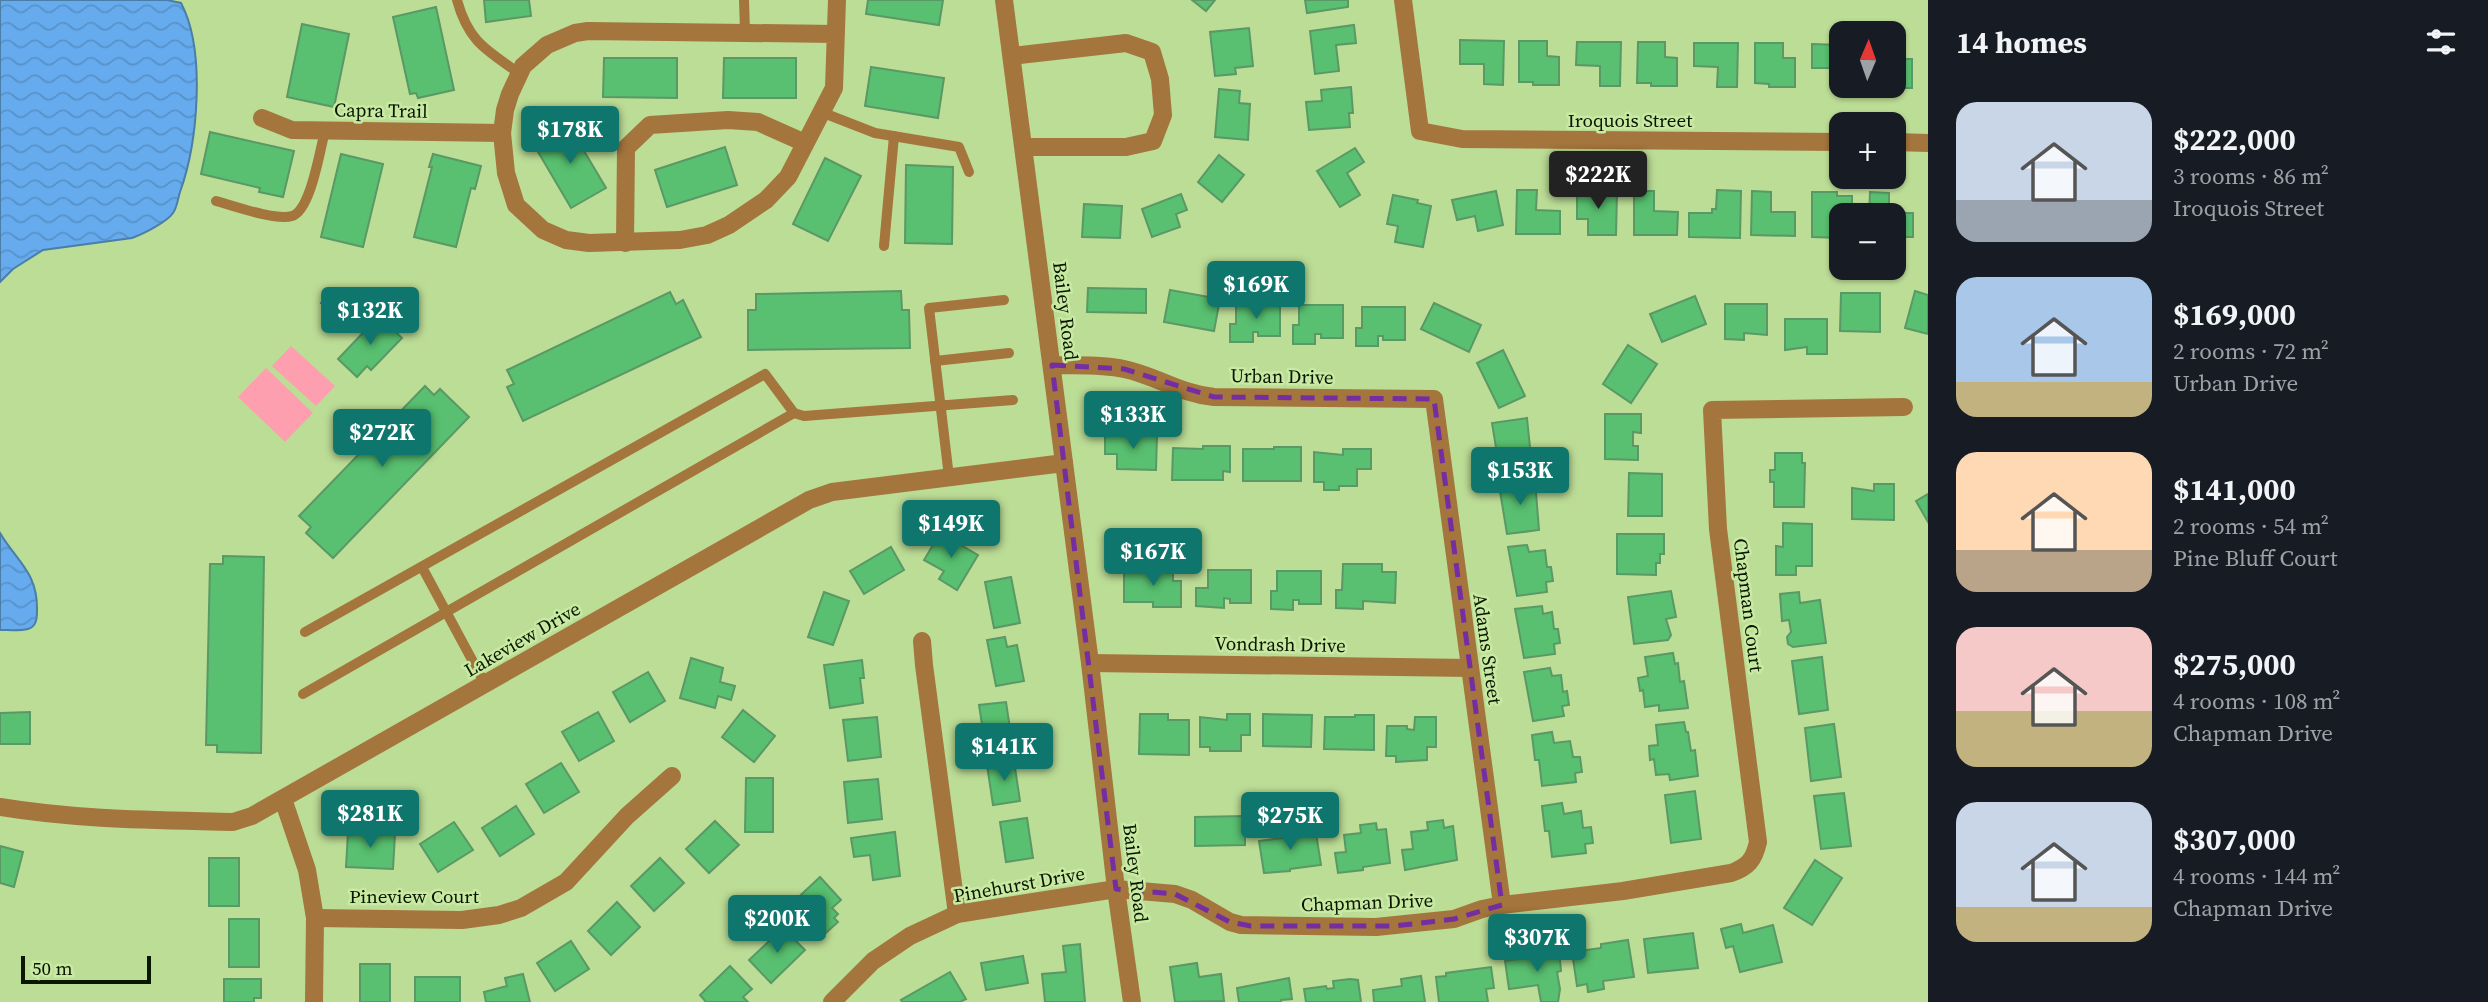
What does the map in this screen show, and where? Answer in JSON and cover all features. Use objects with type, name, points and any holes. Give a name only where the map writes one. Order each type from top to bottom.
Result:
[{"type":"street","points":[[836,34],[588,31],[575,33],[547,45],[523,66],[505,110],[502,133],[505,165],[516,205],[543,230],[566,240],[589,243],[680,240],[707,235],[729,225],[766,200],[788,177],[834,88],[836,34],[837,0]]},
{"type":"street","name":"Bailey Road","points":[[1004,0],[1132,1002]]},
{"type":"street","name":"Iroquois Street","points":[[1403,0],[1420,131],[1462,139],[1829,142]]},
{"type":"street","points":[[1012,56],[1126,43],[1152,52],[1160,79],[1163,115],[1153,141],[1126,147],[1024,147]]},
{"type":"street","name":"Capra Trail","points":[[262,118],[292,130],[502,133]]},
{"type":"street","points":[[625,243],[626,148],[650,125],[728,120],[758,122],[805,143]]},
{"type":"street","points":[[1906,142],[1928,143]]},
{"type":"street","name":"Urban Drive","points":[[1052,365],[1124,369],[1181,391],[1214,397],[1434,398]]},
{"type":"street","name":"Adams Street","points":[[1434,398],[1502,905]]},
{"type":"street","name":"Chapman Court","points":[[1623,891],[1744,869],[1751,862],[1758,842],[1718,529],[1712,410],[1904,407]]},
{"type":"street","name":"Lakeview Drive","points":[[0,807],[46,815],[102,819],[233,822],[252,816],[809,500],[832,492],[1064,463]]},
{"type":"street","points":[[922,640],[923,665],[957,914]]},
{"type":"street","name":"Vondrash Drive","points":[[1090,663],[1470,668]]},
{"type":"street","name":"Pineview Court","points":[[315,918],[461,919],[499,915],[521,908],[566,882],[627,816],[672,776]]},
{"type":"street","points":[[283,799],[307,870],[315,918],[314,1002]]},
{"type":"street","name":"Chapman Drive","points":[[1116,889],[1175,894],[1192,900],[1230,922],[1251,926],[1395,926],[1454,919],[1502,905],[1623,891]]},
{"type":"street","name":"Pinehurst Drive","points":[[832,1002],[873,961],[910,936],[957,914],[1116,889]]},
{"type":"lane","points":[[457,0],[468,32],[486,51],[519,73]]},
{"type":"lane","points":[[744,0],[745,31]]},
{"type":"lane","points":[[821,112],[875,133],[959,147],[969,172]]},
{"type":"lane","points":[[216,201],[280,217],[293,216],[302,209],[308,197],[325,131]]},
{"type":"lane","points":[[884,246],[894,136]]},
{"type":"lane","points":[[949,477],[929,309],[1004,300]]},
{"type":"lane","points":[[936,360],[1009,353]]},
{"type":"lane","points":[[305,632],[765,374],[794,413],[804,416],[1013,400]]},
{"type":"lane","points":[[303,694],[794,413]]},
{"type":"lane","points":[[422,567],[485,684]]},
{"type":"highlighted area","points":[[1052,365],[1124,369],[1214,397],[1434,399],[1502,905],[1454,919],[1395,926],[1251,926],[1230,922],[1175,894],[1116,889]]},
{"type":"shaded area","points":[[291,346],[335,386],[316,406],[272,366]]},
{"type":"shaded area","points":[[266,368],[313,413],[285,442],[238,397]]},
{"type":"water","points":[[0,0],[167,0],[181,3],[194,45],[197,96],[186,171],[176,208],[170,216],[132,238],[43,250],[13,269],[0,282]]},
{"type":"water","points":[[333,291],[359,317],[347,329],[321,303]]},
{"type":"water","points":[[0,533],[26,569],[34,587],[37,617],[34,625],[28,629],[0,630]]},
{"type":"building","points":[[484,0],[529,0],[531,16],[486,22]]},
{"type":"building","points":[[868,0],[943,0],[939,25],[866,14]]},
{"type":"building","points":[[1192,0],[1215,0],[1206,11]]},
{"type":"building","points":[[1305,0],[1348,0],[1348,7],[1307,13]]},
{"type":"building","points":[[436,7],[454,90],[418,98],[416,93],[410,94],[393,17]]},
{"type":"building","points":[[302,24],[349,34],[334,107],[287,97]]},
{"type":"building","points":[[1354,25],[1356,43],[1336,45],[1339,71],[1315,74],[1310,31]]},
{"type":"building","points":[[1249,28],[1253,66],[1235,68],[1236,74],[1215,76],[1210,32]]},
{"type":"building","points":[[1460,40],[1504,41],[1503,85],[1484,84],[1484,64],[1460,64]]},
{"type":"building","points":[[1519,41],[1547,41],[1547,56],[1559,57],[1559,85],[1519,82]]},
{"type":"building","points":[[1577,42],[1621,42],[1620,86],[1600,86],[1600,66],[1576,65]]},
{"type":"building","points":[[1638,42],[1665,42],[1665,57],[1677,58],[1677,86],[1637,83]]},
{"type":"building","points":[[1694,43],[1738,43],[1737,87],[1717,87],[1718,67],[1694,66]]},
{"type":"building","points":[[1755,43],[1783,43],[1783,58],[1795,58],[1795,87],[1769,87],[1769,84],[1755,83]]},
{"type":"building","points":[[1812,44],[1829,45],[1829,68],[1812,68]]},
{"type":"building","points":[[604,58],[677,58],[677,98],[603,97]]},
{"type":"building","points":[[724,58],[796,58],[796,98],[723,98]]},
{"type":"building","points":[[1906,59],[1912,59],[1912,88],[1906,88]]},
{"type":"building","points":[[871,67],[944,78],[938,118],[865,106]]},
{"type":"building","points":[[1351,87],[1353,113],[1349,113],[1350,127],[1309,130],[1306,102],[1322,101],[1321,90]]},
{"type":"building","points":[[1219,89],[1240,91],[1239,103],[1250,104],[1248,140],[1215,137]]},
{"type":"building","points":[[568,124],[606,188],[571,208],[534,145]]},
{"type":"building","points":[[210,132],[294,151],[283,197],[259,192],[260,188],[201,174]]},
{"type":"building","points":[[725,147],[737,185],[667,207],[655,170]]},
{"type":"building","points":[[1355,148],[1364,162],[1347,173],[1360,195],[1340,207],[1317,171]]},
{"type":"building","points":[[341,154],[383,164],[363,247],[321,237]]},
{"type":"building","points":[[433,154],[481,166],[475,189],[471,188],[456,247],[414,237]]},
{"type":"building","points":[[1219,155],[1244,175],[1222,202],[1198,182]]},
{"type":"building","points":[[825,158],[861,176],[828,241],[793,224]]},
{"type":"building","points":[[906,165],[953,167],[952,244],[905,243]]},
{"type":"building","points":[[1517,190],[1537,190],[1536,210],[1560,211],[1560,234],[1516,234]]},
{"type":"building","points":[[1577,190],[1617,193],[1616,235],[1588,235],[1588,219],[1577,219]]},
{"type":"building","points":[[1717,190],[1741,191],[1740,238],[1689,237],[1689,213],[1712,213],[1712,209],[1716,209]]},
{"type":"building","points":[[1496,191],[1503,225],[1478,231],[1475,216],[1457,220],[1452,200]]},
{"type":"building","points":[[1634,191],[1654,191],[1654,211],[1678,212],[1677,235],[1634,235]]},
{"type":"building","points":[[1752,191],[1771,192],[1771,212],[1795,212],[1795,236],[1751,235]]},
{"type":"building","points":[[1812,192],[1837,192],[1837,196],[1852,196],[1852,203],[1829,203],[1829,238],[1812,237]]},
{"type":"building","points":[[1870,192],[1889,193],[1889,203],[1870,203]]},
{"type":"building","points":[[1181,194],[1187,210],[1176,214],[1180,227],[1152,237],[1142,209]]},
{"type":"building","points":[[1393,195],[1418,200],[1417,203],[1431,206],[1423,247],[1395,242],[1398,226],[1387,224]]},
{"type":"building","points":[[1084,204],[1122,206],[1120,238],[1082,237]]},
{"type":"building","points":[[1906,213],[1913,213],[1913,237],[1906,237]]},
{"type":"building","points":[[1088,288],[1146,289],[1146,313],[1087,312]]},
{"type":"building","points":[[1170,290],[1220,299],[1214,331],[1164,322]]},
{"type":"building","points":[[901,291],[902,310],[909,310],[910,348],[748,350],[748,310],[756,310],[756,294]]},
{"type":"building","points":[[1915,291],[1928,295],[1928,334],[1905,328]]},
{"type":"building","points":[[670,292],[676,304],[683,300],[701,337],[523,421],[507,387],[514,384],[507,370]]},
{"type":"building","points":[[1841,293],[1880,293],[1880,332],[1840,331]]},
{"type":"building","points":[[1695,296],[1706,324],[1662,342],[1650,314]]},
{"type":"building","points":[[1236,303],[1280,303],[1280,336],[1258,336],[1258,332],[1253,332],[1253,342],[1230,342],[1230,324],[1236,324]]},
{"type":"building","points":[[1434,303],[1481,325],[1469,352],[1421,329]]},
{"type":"building","points":[[1725,304],[1767,304],[1767,335],[1744,333],[1744,340],[1725,339]]},
{"type":"building","points":[[1299,305],[1343,305],[1343,338],[1321,338],[1321,334],[1315,334],[1315,344],[1293,344],[1293,325],[1299,325]]},
{"type":"building","points":[[1362,307],[1405,307],[1405,340],[1383,340],[1383,336],[1378,336],[1378,346],[1356,346],[1356,328],[1362,328]]},
{"type":"building","points":[[379,316],[402,338],[371,370],[367,366],[357,377],[338,359]]},
{"type":"building","points":[[1785,319],[1827,319],[1827,354],[1807,354],[1807,347],[1785,350]]},
{"type":"building","points":[[1628,345],[1657,364],[1631,403],[1603,384]]},
{"type":"building","points":[[1503,350],[1525,396],[1499,408],[1477,363]]},
{"type":"building","points":[[425,386],[434,395],[440,389],[469,417],[333,558],[306,533],[311,527],[299,516]]},
{"type":"building","points":[[1605,414],[1641,414],[1641,433],[1633,432],[1633,446],[1638,446],[1638,460],[1605,459]]},
{"type":"building","points":[[1527,418],[1532,467],[1500,472],[1492,423]]},
{"type":"building","points":[[1105,435],[1157,435],[1156,470],[1117,469],[1117,454],[1105,454]]},
{"type":"building","points":[[1203,446],[1230,446],[1230,472],[1223,471],[1223,480],[1172,480],[1173,448],[1203,449]]},
{"type":"building","points":[[1301,447],[1301,481],[1243,481],[1243,449]]},
{"type":"building","points":[[1343,449],[1371,449],[1371,469],[1357,469],[1357,486],[1339,486],[1339,490],[1324,490],[1324,482],[1314,482],[1314,452],[1343,455]]},
{"type":"building","points":[[1775,453],[1802,453],[1802,463],[1805,463],[1804,507],[1774,507],[1774,482],[1770,482],[1770,470],[1775,470]]},
{"type":"building","points":[[1629,473],[1662,474],[1662,516],[1628,516]]},
{"type":"building","points":[[1535,480],[1539,530],[1507,534],[1499,485]]},
{"type":"building","points":[[1874,484],[1894,484],[1894,520],[1852,519],[1852,488],[1874,491]]},
{"type":"building","points":[[1928,494],[1928,522],[1916,501]]},
{"type":"building","points":[[1783,523],[1812,524],[1812,566],[1796,566],[1796,575],[1776,575],[1776,546],[1783,547]]},
{"type":"building","points":[[940,533],[978,555],[957,590],[939,579],[944,571],[924,560]]},
{"type":"building","points":[[1617,534],[1664,534],[1664,554],[1660,554],[1660,563],[1656,563],[1656,575],[1617,574]]},
{"type":"building","points":[[1527,545],[1529,552],[1545,550],[1547,567],[1551,567],[1553,581],[1546,582],[1547,592],[1517,596],[1508,547]]},
{"type":"building","points":[[891,547],[904,570],[864,594],[850,571]]},
{"type":"building","points":[[223,556],[264,557],[261,753],[217,752],[217,745],[206,745],[210,564],[223,564]]},
{"type":"building","points":[[1343,564],[1382,564],[1382,572],[1396,572],[1395,603],[1363,601],[1363,609],[1336,608],[1336,590],[1342,590]]},
{"type":"building","points":[[1154,568],[1173,568],[1173,581],[1181,581],[1181,607],[1153,607],[1153,602],[1124,602],[1124,573],[1154,573]]},
{"type":"building","points":[[1208,570],[1251,570],[1251,603],[1230,603],[1230,599],[1224,598],[1224,608],[1196,606],[1196,588],[1208,588]]},
{"type":"building","points":[[1277,571],[1321,571],[1321,604],[1299,604],[1299,600],[1293,600],[1293,610],[1271,609],[1271,591],[1277,591]]},
{"type":"building","points":[[1011,577],[1020,623],[994,628],[985,582]]},
{"type":"building","points":[[1671,591],[1676,617],[1666,619],[1671,635],[1668,640],[1634,644],[1628,597]]},
{"type":"building","points":[[824,592],[849,601],[833,645],[808,637]]},
{"type":"building","points":[[1799,592],[1800,603],[1820,600],[1826,643],[1793,647],[1788,644],[1787,637],[1791,632],[1789,620],[1782,621],[1780,594]]},
{"type":"building","points":[[1542,606],[1543,614],[1552,612],[1554,629],[1558,629],[1560,643],[1554,644],[1555,654],[1524,658],[1515,609]]},
{"type":"building","points":[[1005,637],[1007,647],[1017,645],[1024,681],[996,686],[987,640]]},
{"type":"building","points":[[1673,653],[1675,664],[1678,663],[1680,682],[1684,681],[1688,708],[1659,711],[1659,705],[1645,707],[1638,678],[1648,676],[1645,657]]},
{"type":"building","points":[[1822,657],[1828,710],[1799,714],[1792,661]]},
{"type":"building","points":[[691,658],[723,668],[720,682],[735,686],[731,700],[718,696],[715,708],[680,698]]},
{"type":"building","points":[[862,660],[864,678],[860,678],[863,703],[830,708],[824,665]]},
{"type":"building","points":[[1550,668],[1552,676],[1561,675],[1563,692],[1567,691],[1569,705],[1562,706],[1564,716],[1533,721],[1524,672]]},
{"type":"building","points":[[648,672],[665,701],[630,722],[613,692]]},
{"type":"building","points":[[1006,702],[1012,742],[985,745],[979,705]]},
{"type":"building","points":[[743,710],[775,736],[754,762],[722,737]]},
{"type":"building","points":[[30,712],[30,744],[0,744],[0,713]]},
{"type":"building","points":[[598,712],[614,741],[579,761],[562,732]]},
{"type":"building","points":[[1140,714],[1168,714],[1168,720],[1189,720],[1189,755],[1139,754]]},
{"type":"building","points":[[1227,714],[1250,714],[1250,735],[1241,735],[1241,751],[1210,751],[1210,747],[1200,747],[1200,717],[1227,720]]},
{"type":"building","points":[[1263,714],[1312,715],[1311,747],[1263,746]]},
{"type":"building","points":[[1374,715],[1374,750],[1324,749],[1325,717]]},
{"type":"building","points":[[877,717],[881,757],[848,761],[843,720]]},
{"type":"building","points":[[1415,717],[1436,717],[1436,747],[1427,747],[1427,760],[1396,762],[1396,756],[1386,756],[1387,726],[1407,726],[1407,729],[1414,730]]},
{"type":"building","points":[[1684,722],[1691,751],[1695,750],[1698,776],[1670,780],[1669,774],[1656,775],[1654,759],[1650,760],[1649,746],[1658,745],[1656,725]]},
{"type":"building","points":[[1834,724],[1841,777],[1811,781],[1805,728]]},
{"type":"building","points":[[1552,732],[1554,743],[1570,741],[1573,757],[1580,757],[1582,772],[1575,773],[1576,782],[1542,786],[1532,735]]},
{"type":"building","points":[[1014,761],[1020,801],[993,805],[987,765]]},
{"type":"building","points":[[561,763],[579,792],[544,813],[526,784]]},
{"type":"building","points":[[746,778],[773,778],[773,832],[745,832]]},
{"type":"building","points":[[878,779],[882,819],[848,823],[844,782]]},
{"type":"building","points":[[1695,791],[1701,839],[1671,843],[1665,795]]},
{"type":"building","points":[[1844,793],[1851,846],[1821,849],[1814,796]]},
{"type":"building","points":[[1562,803],[1564,814],[1581,811],[1583,828],[1591,827],[1593,843],[1585,844],[1586,853],[1552,857],[1542,806]]},
{"type":"building","points":[[516,806],[534,834],[500,856],[482,828]]},
{"type":"building","points":[[1245,816],[1245,845],[1195,846],[1195,817]]},
{"type":"building","points":[[1027,818],[1033,858],[1006,862],[1000,822]]},
{"type":"building","points":[[1443,820],[1444,828],[1453,826],[1457,860],[1405,870],[1402,850],[1413,849],[1411,832],[1428,830],[1427,822]]},
{"type":"building","points":[[715,821],[739,845],[709,873],[686,849]]},
{"type":"building","points":[[454,822],[473,850],[438,872],[420,844]]},
{"type":"building","points":[[1376,823],[1377,830],[1386,829],[1390,863],[1338,873],[1335,853],[1346,852],[1344,835],[1361,833],[1360,825]]},
{"type":"building","points":[[1306,827],[1307,834],[1316,833],[1321,865],[1264,873],[1259,841],[1291,837],[1290,829]]},
{"type":"building","points":[[348,832],[395,834],[393,869],[346,867]]},
{"type":"building","points":[[895,832],[900,876],[873,880],[870,855],[854,857],[851,838]]},
{"type":"building","points":[[0,846],[23,852],[14,887],[0,883]]},
{"type":"building","points":[[209,858],[239,858],[239,906],[209,906]]},
{"type":"building","points":[[660,858],[684,883],[654,911],[631,886]]},
{"type":"building","points":[[1815,860],[1842,878],[1812,925],[1784,908]]},
{"type":"building","points":[[820,877],[841,900],[832,908],[838,914],[834,918],[838,922],[819,939],[789,906]]},
{"type":"building","points":[[617,902],[640,927],[611,955],[588,931]]},
{"type":"building","points":[[229,919],[259,919],[259,967],[229,967]]},
{"type":"building","points":[[1741,924],[1743,933],[1773,925],[1782,962],[1740,972],[1733,946],[1726,948],[1721,929]]},
{"type":"building","points":[[783,928],[805,950],[771,983],[749,960]]},
{"type":"building","points":[[1693,933],[1698,968],[1648,973],[1644,939]]},
{"type":"building","points":[[1628,940],[1634,977],[1603,981],[1604,989],[1588,992],[1587,984],[1577,986],[1572,952],[1601,948],[1601,944]]},
{"type":"building","points":[[571,941],[589,969],[555,991],[537,963]]},
{"type":"building","points":[[1080,944],[1085,1002],[1045,1002],[1042,974],[1066,972],[1063,946]]},
{"type":"building","points":[[1559,950],[1561,971],[1557,972],[1560,989],[1558,1002],[1541,1002],[1538,985],[1509,989],[1505,961]]},
{"type":"building","points":[[1023,956],[1028,983],[986,990],[981,963]]},
{"type":"building","points":[[1197,963],[1199,977],[1221,974],[1224,1001],[1175,1002],[1170,967]]},
{"type":"building","points":[[360,964],[390,964],[390,1002],[360,1002]]},
{"type":"building","points":[[730,966],[752,989],[743,997],[748,1002],[706,1002],[700,995]]},
{"type":"building","points":[[1491,967],[1494,988],[1486,989],[1488,1002],[1439,1002],[1436,977],[1446,976],[1446,973]]},
{"type":"building","points":[[950,972],[966,999],[960,1002],[902,1002],[901,1000]]},
{"type":"building","points":[[523,974],[530,1002],[486,1002],[484,992],[507,986],[505,978]]},
{"type":"building","points":[[1421,976],[1425,1002],[1374,1002],[1373,990],[1402,986],[1401,979]]},
{"type":"building","points":[[415,977],[460,977],[460,1002],[415,1002]]},
{"type":"building","points":[[1289,978],[1292,999],[1281,1002],[1239,1002],[1237,988]]},
{"type":"building","points":[[224,979],[261,979],[261,998],[254,998],[254,1002],[224,1002]]},
{"type":"building","points":[[1358,980],[1361,1002],[1306,1002],[1304,989],[1326,986],[1327,989],[1334,988],[1333,981]]}]
